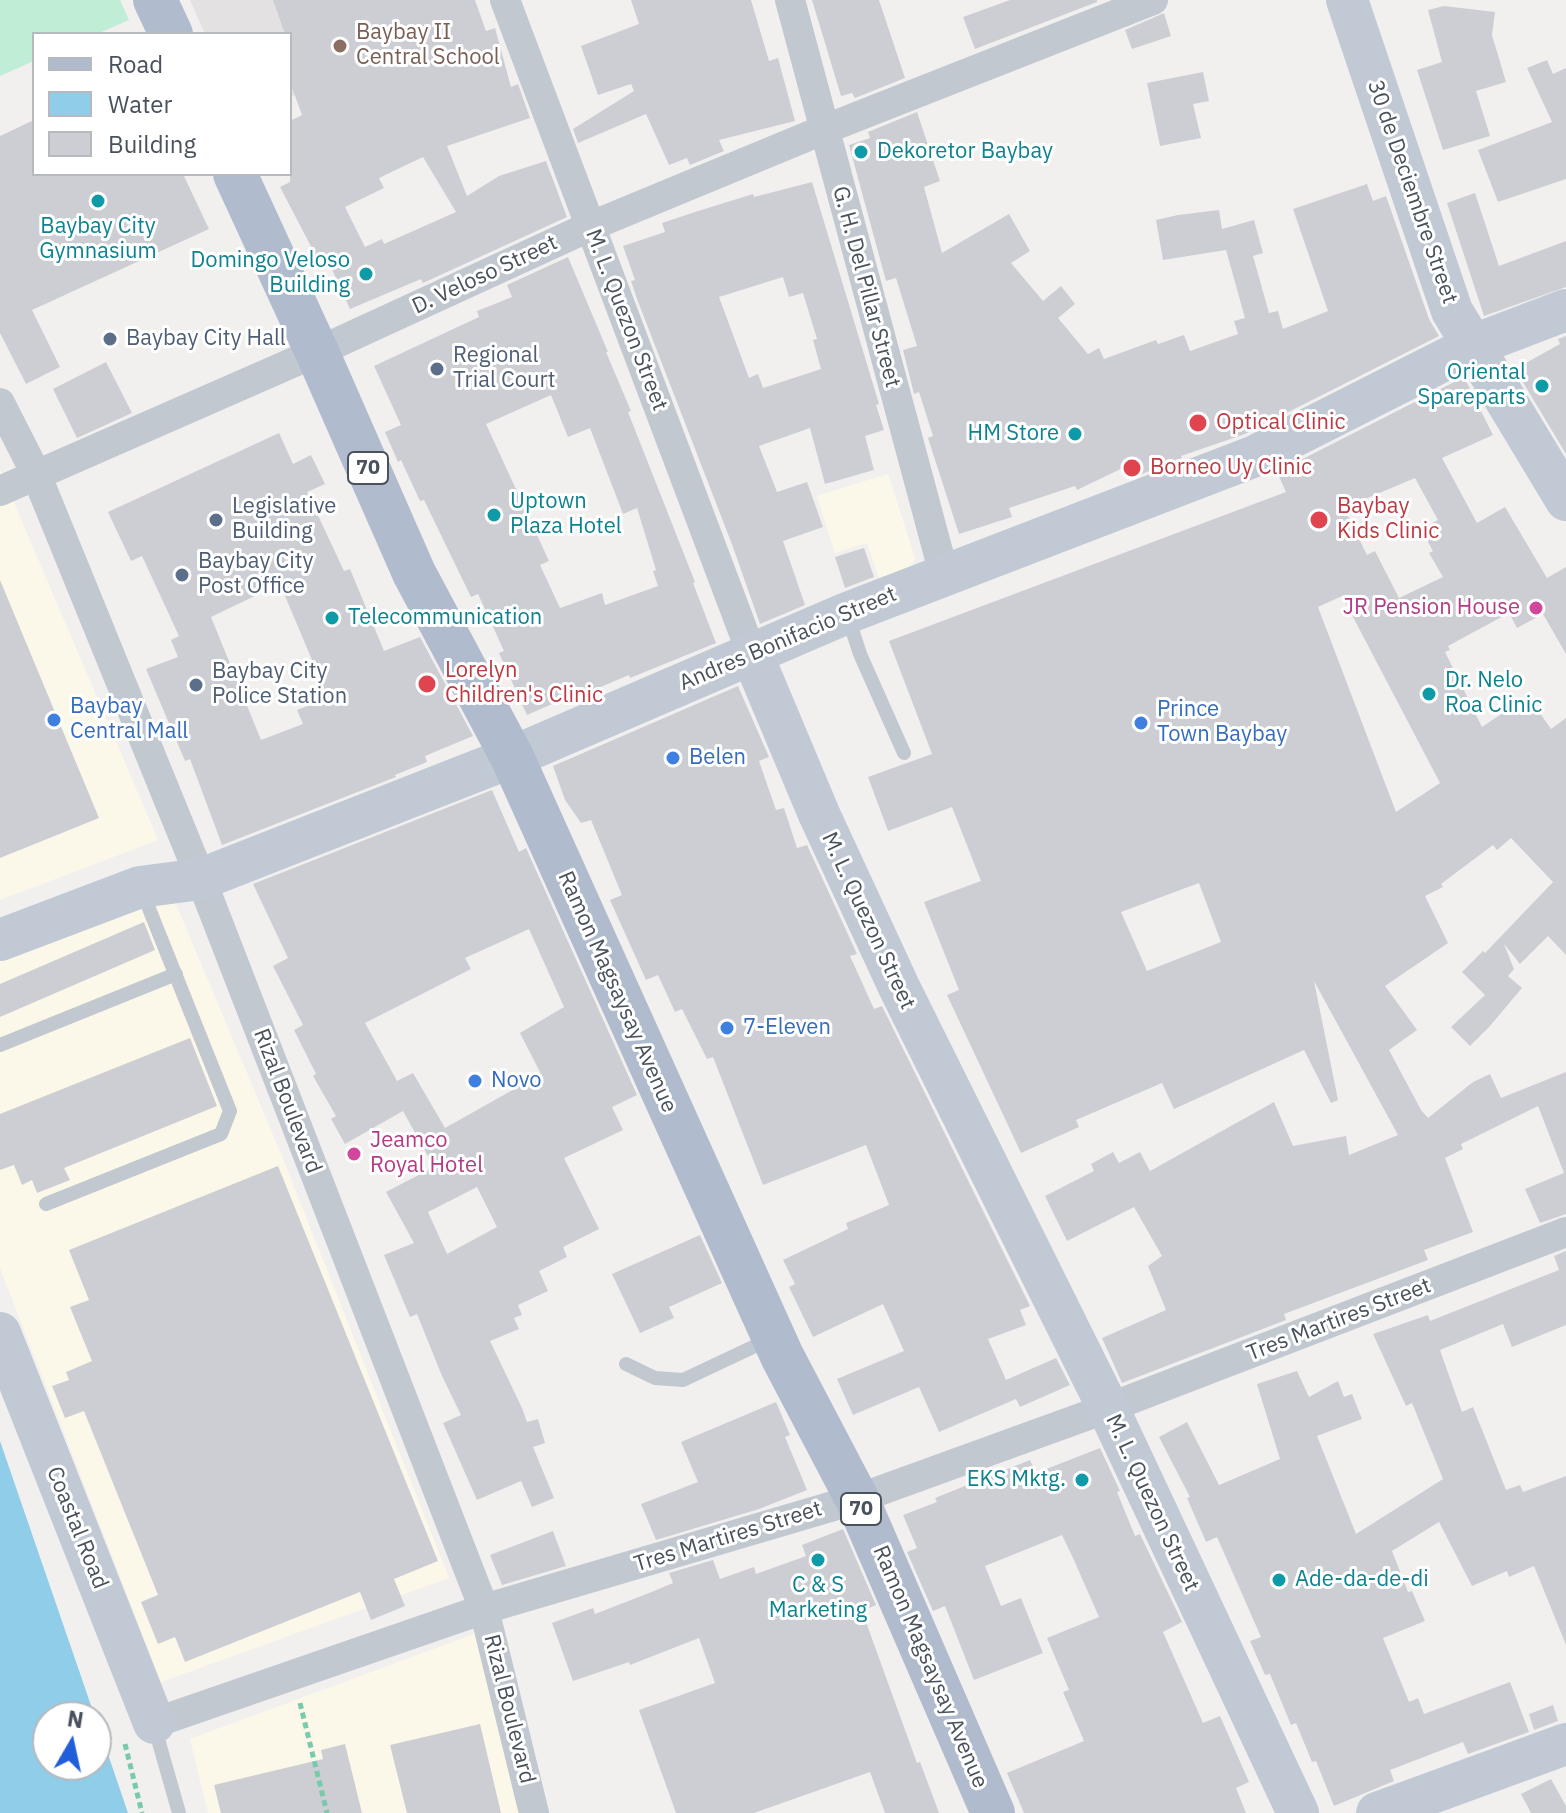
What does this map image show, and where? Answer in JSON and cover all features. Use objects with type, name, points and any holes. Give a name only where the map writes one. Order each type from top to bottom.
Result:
[{"type":"main road","points":[[155,0],[170,32]]},
{"type":"main road","name":"Ramon Magsaysay Avenue","points":[[236,176],[414,573],[512,757],[773,1337],[857,1499],[993,1813]]},
{"type":"street","name":"M. L. Quezon Street","points":[[505,0],[751,652],[819,814],[937,1067],[1108,1408],[1298,1813]]},
{"type":"street","name":"G. H. Del Pillar Street","points":[[790,0],[944,574]]},
{"type":"street","name":"D. Veloso Street","points":[[0,491],[317,352],[591,226],[823,130],[1153,0]]},
{"type":"street","name":"30 de Deciembre Street","points":[[1347,0],[1452,311],[1566,500]]},
{"type":"street","name":"Andres Bonifacio Street","points":[[0,940],[140,887],[201,879],[512,757],[847,613],[1255,456],[1474,345],[1566,310]]},
{"type":"street","name":"Rizal Boulevard","points":[[0,403],[36,474],[201,879],[484,1609],[534,1813]]},
{"type":"street","name":"Tres Martires Street","points":[[138,1730],[484,1609],[857,1499],[1108,1408],[1566,1232]]},
{"type":"street","name":"Coastal Road","points":[[0,1333],[138,1730]]},
{"type":"street","points":[[1377,1813],[1566,1744]]},
{"type":"lane","points":[[847,613],[860,654],[904,753]]},
{"type":"lane","points":[[46,1204],[221,1134],[230,1111],[140,887]]},
{"type":"lane","points":[[0,1045],[176,974]]},
{"type":"lane","points":[[626,1364],[655,1378],[683,1380],[773,1337]]},
{"type":"lane","points":[[138,1730],[179,1813]]},
{"type":"path","points":[[293,1675],[327,1813]]},
{"type":"path","points":[[138,1730],[142,1813]]},
{"type":"shaded area","name":"Baybay II Central School","points":[[190,0],[394,0],[393,58],[292,96],[292,32],[204,32]]},
{"type":"shaded area","name":"Baybay Central Mall","points":[[0,470],[158,840],[0,900]]},
{"type":"shaded area","points":[[888,474],[915,558],[907,573],[880,582],[867,543],[835,553],[817,496]]},
{"type":"shaded area","points":[[170,890],[281,1154],[449,1578],[161,1682],[0,1268],[0,954]]},
{"type":"shaded area","points":[[477,1633],[519,1813],[208,1813],[190,1739]]},
{"type":"green space","points":[[0,0],[120,0],[129,20],[102,32],[32,32],[32,62],[0,76]]},
{"type":"water","points":[[0,1441],[89,1701],[32,1701],[32,1781],[112,1781],[112,1766],[128,1813],[0,1813]]},
{"type":"building","points":[[273,0],[475,0],[486,31],[495,28],[511,87],[518,84],[530,118],[447,146],[467,196],[499,176],[546,161],[567,217],[423,283],[421,279],[350,309],[324,252],[316,256],[280,187],[290,182],[292,176],[292,120],[302,115],[292,88],[292,32],[284,32]],"holes":[[[423,157],[456,212],[384,244],[382,239],[365,247],[345,207],[384,188],[379,178]]]},
{"type":"building","points":[[631,0],[751,0],[769,61],[778,58],[795,121],[719,140],[724,151],[690,165],[687,158],[669,165],[646,114],[578,143],[573,129],[634,91],[631,84],[598,95],[581,46],[639,24]]},
{"type":"building","points":[[812,0],[879,0],[905,78],[855,98],[852,93],[841,96]]},
{"type":"building","points":[[1010,0],[1097,2],[975,49],[963,17]]},
{"type":"building","points":[[1444,6],[1495,12],[1492,35],[1506,82],[1476,91],[1490,136],[1443,150],[1417,70],[1442,62],[1428,10]]},
{"type":"building","points":[[1164,13],[1171,36],[1132,49],[1125,30]]},
{"type":"building","points":[[1547,60],[1553,74],[1566,68],[1566,179],[1498,202],[1478,150],[1552,122],[1527,68]]},
{"type":"building","points":[[1203,72],[1209,101],[1193,104],[1201,138],[1160,146],[1147,83]]},
{"type":"building","points":[[917,112],[940,181],[924,187],[942,253],[1009,214],[1030,251],[1011,263],[1043,301],[1061,286],[1075,304],[1058,318],[1088,354],[1099,348],[1104,359],[1156,340],[1158,344],[1184,335],[1190,351],[1238,334],[1234,321],[1245,318],[1226,250],[1163,260],[1156,220],[1178,215],[1219,210],[1222,229],[1254,220],[1263,253],[1253,256],[1269,313],[1278,311],[1283,329],[1328,311],[1293,209],[1367,184],[1373,201],[1386,196],[1429,319],[1439,336],[1245,434],[1181,456],[1132,478],[1127,466],[1077,490],[1075,486],[1009,508],[1012,517],[959,534],[928,438],[933,436],[919,392],[914,394],[903,350],[917,346],[896,278],[886,281],[849,145],[870,138],[868,132]]},
{"type":"building","name":"Baybay City Gymnasium","points":[[32,121],[32,176],[184,176],[209,229],[32,310],[60,367],[26,384],[0,333],[0,136]]},
{"type":"building","points":[[812,182],[879,404],[876,405],[884,430],[865,436],[874,470],[825,484],[810,428],[759,446],[777,492],[807,482],[823,527],[783,541],[805,605],[760,624],[637,299],[631,281],[635,280],[623,246],[665,232],[662,223],[753,194],[754,197]],"holes":[[[783,277],[789,297],[803,293],[817,339],[813,340],[821,369],[763,388],[758,374],[749,378],[719,297]]]},
{"type":"building","points":[[1475,193],[1499,266],[1566,241],[1566,287],[1484,316],[1447,203]]},
{"type":"building","points":[[568,257],[631,411],[628,412],[716,643],[527,715],[499,653],[504,651],[478,594],[471,597],[424,500],[420,501],[401,460],[398,462],[385,432],[401,425],[374,366],[479,317],[477,311],[512,297],[507,285]],"holes":[[[551,395],[568,437],[590,428],[623,514],[637,508],[658,586],[605,605],[602,593],[560,608],[540,565],[549,561],[486,424]]]},
{"type":"building","name":"Oriental Spareparts","points":[[1566,336],[1566,454],[1515,369],[1560,344],[1558,339]]},
{"type":"building","points":[[106,362],[132,413],[77,438],[53,389]]},
{"type":"building","points":[[1464,377],[1493,435],[1442,458],[1477,523],[1505,507],[1547,578],[1566,567],[1566,654],[1543,614],[1517,628],[1509,613],[1448,646],[1450,650],[1445,652],[1482,727],[1528,696],[1551,729],[1566,718],[1566,955],[1548,936],[1520,964],[1504,944],[1514,969],[1508,976],[1522,988],[1470,1046],[1451,1027],[1485,995],[1462,972],[1483,951],[1485,953],[1553,882],[1511,838],[1497,850],[1493,845],[1441,884],[1443,887],[1425,896],[1448,943],[1385,986],[1417,1030],[1389,1050],[1428,1118],[1473,1082],[1490,1074],[1501,1098],[1566,1072],[1566,1214],[1540,1223],[1525,1189],[1564,1173],[1538,1106],[1461,1144],[1463,1149],[1445,1158],[1473,1232],[1424,1250],[1428,1260],[1284,1314],[1286,1320],[1122,1383],[1102,1338],[1166,1310],[1148,1266],[1162,1256],[1134,1207],[1067,1241],[1045,1196],[1094,1171],[1091,1164],[1113,1152],[1119,1163],[1140,1152],[1150,1171],[1274,1102],[1293,1146],[1346,1136],[1349,1155],[1398,1135],[1314,981],[1338,1100],[1331,1103],[1304,1050],[1174,1109],[1162,1083],[1076,1120],[1079,1127],[1021,1153],[947,995],[959,990],[924,902],[981,881],[952,807],[888,831],[868,777],[932,754],[889,641],[1286,492],[1277,472]],"holes":[[[1415,478],[1438,520],[1421,529],[1433,551],[1429,553],[1443,577],[1399,598],[1375,551],[1367,555],[1344,508]],[[1342,596],[1440,783],[1396,812],[1318,607]],[[1199,883],[1221,942],[1147,971],[1121,912]]]},
{"type":"building","points":[[279,433],[293,464],[311,455],[325,484],[307,492],[344,571],[350,569],[384,651],[420,637],[473,736],[425,756],[427,762],[396,777],[222,845],[190,759],[185,761],[146,669],[178,657],[171,640],[179,636],[142,556],[131,561],[108,512]],"holes":[[[280,584],[328,698],[297,710],[303,724],[261,740],[211,617]]]},
{"type":"building","points":[[864,548],[874,577],[845,588],[835,557]]},
{"type":"building","points":[[0,580],[99,818],[0,858]]},
{"type":"building","points":[[738,686],[769,757],[759,761],[776,810],[784,808],[797,848],[807,845],[857,954],[850,956],[874,1009],[882,1006],[1030,1306],[1020,1310],[1026,1325],[988,1339],[1006,1380],[1056,1358],[1070,1385],[1020,1407],[1016,1399],[939,1432],[919,1387],[853,1415],[837,1379],[904,1351],[883,1304],[813,1337],[789,1287],[795,1284],[783,1260],[848,1229],[846,1223],[889,1205],[866,1145],[763,1185],[713,1057],[707,1059],[682,1009],[675,1012],[658,975],[646,980],[610,900],[622,895],[591,820],[581,823],[565,800],[553,766]]},
{"type":"building","points":[[492,790],[519,852],[526,848],[637,1095],[612,1107],[623,1130],[564,1158],[599,1229],[563,1247],[567,1257],[539,1271],[548,1291],[518,1305],[522,1315],[514,1318],[519,1329],[490,1341],[527,1422],[538,1419],[545,1443],[533,1447],[554,1498],[532,1507],[521,1481],[477,1500],[443,1423],[461,1415],[417,1314],[410,1317],[384,1255],[414,1243],[386,1192],[434,1167],[403,1111],[345,1144],[331,1119],[336,1116],[313,1076],[316,1074],[294,1030],[303,1025],[273,966],[288,958],[253,884]],"holes":[[[529,929],[564,1007],[520,1033],[541,1074],[445,1128],[413,1073],[397,1081],[365,1023],[471,969],[465,958]],[[477,1187],[497,1227],[447,1254],[428,1212]]]},
{"type":"building","points":[[144,922],[155,950],[0,1017],[0,984]]},
{"type":"building","points":[[190,1038],[217,1106],[64,1168],[70,1180],[37,1193],[32,1180],[22,1185],[14,1165],[0,1170],[0,1114]]},
{"type":"building","points":[[278,1166],[438,1561],[394,1579],[405,1606],[371,1620],[360,1592],[185,1662],[175,1637],[158,1644],[141,1602],[158,1595],[84,1411],[65,1418],[52,1386],[69,1380],[66,1372],[92,1361],[70,1307],[89,1300],[69,1250]]},
{"type":"building","points":[[700,1235],[722,1283],[669,1307],[674,1318],[640,1333],[612,1274]]},
{"type":"building","points":[[1566,1251],[1566,1325],[1512,1347],[1503,1324],[1440,1350],[1462,1412],[1473,1407],[1506,1490],[1520,1485],[1523,1492],[1566,1476],[1566,1645],[1534,1566],[1509,1577],[1507,1571],[1472,1586],[1439,1522],[1392,1551],[1408,1592],[1412,1591],[1425,1621],[1383,1638],[1409,1702],[1418,1698],[1424,1714],[1510,1682],[1529,1732],[1468,1754],[1463,1742],[1390,1770],[1394,1781],[1334,1806],[1316,1761],[1312,1762],[1296,1723],[1291,1725],[1270,1674],[1265,1675],[1250,1641],[1261,1637],[1217,1537],[1206,1542],[1187,1498],[1190,1497],[1159,1437],[1187,1422],[1219,1485],[1280,1459],[1257,1384],[1297,1371],[1309,1397],[1338,1381],[1344,1397],[1352,1394],[1362,1419],[1317,1436],[1356,1534],[1443,1479],[1412,1403],[1406,1406],[1373,1334],[1428,1315],[1430,1321],[1559,1270],[1554,1256]]},
{"type":"building","points":[[776,1402],[790,1435],[785,1437],[807,1490],[759,1509],[656,1540],[641,1504],[698,1482],[681,1442]]},
{"type":"building","points":[[1100,1448],[1120,1491],[1117,1492],[1135,1536],[1140,1534],[1182,1622],[1163,1632],[1203,1723],[1220,1716],[1249,1782],[1236,1788],[1246,1813],[1024,1813],[1007,1773],[1084,1741],[1063,1692],[1069,1690],[1047,1638],[1099,1617],[1073,1558],[1062,1535],[985,1566],[1001,1606],[1021,1598],[1043,1653],[974,1680],[945,1606],[933,1611],[907,1552],[917,1548],[903,1515],[937,1502],[935,1498],[1030,1460],[1036,1473]]},
{"type":"building","points":[[843,1529],[876,1605],[862,1611],[917,1763],[920,1762],[939,1813],[885,1813],[870,1772],[754,1813],[676,1813],[639,1710],[715,1683],[699,1638],[630,1665],[629,1662],[573,1681],[552,1623],[593,1608],[595,1614],[649,1593],[673,1583],[669,1573],[713,1560],[720,1579],[754,1567],[756,1574],[806,1556],[802,1545]]},
{"type":"building","points":[[553,1531],[566,1566],[502,1585],[490,1555]]},
{"type":"building","points":[[1553,1705],[1558,1721],[1534,1730],[1529,1714]]},
{"type":"building","points":[[480,1724],[501,1813],[407,1813],[390,1745]]},
{"type":"building","points":[[345,1744],[362,1813],[221,1813],[214,1785],[323,1759],[321,1750]]},
{"type":"building","points":[[1551,1779],[1566,1806],[1566,1813],[1531,1813],[1521,1794]]},
{"type":"place","name":"Baybay II Central School","points":[[340,46]]},
{"type":"place","name":"Dekoretor Baybay","points":[[861,152]]},
{"type":"place","name":"Baybay City Gymnasium","points":[[98,201]]},
{"type":"place","name":"Domingo Veloso Building","points":[[366,274]]},
{"type":"place","name":"Baybay City Hall","points":[[110,339]]},
{"type":"place","name":"Regional Trial Court","points":[[437,369]]},
{"type":"place","name":"Oriental Spareparts","points":[[1542,386]]},
{"type":"place","name":"Optical Clinic","points":[[1198,423]]},
{"type":"place","name":"HM Store","points":[[1075,434]]},
{"type":"place","name":"Borneo Uy Clinic","points":[[1132,468]]},
{"type":"place","name":"Uptown Plaza Hotel","points":[[494,515]]},
{"type":"place","name":"Legislative Building","points":[[216,520]]},
{"type":"place","name":"Baybay Kids Clinic","points":[[1319,520]]},
{"type":"place","name":"Baybay City Post Office","points":[[182,575]]},
{"type":"place","name":"JR Pension House","points":[[1536,608]]},
{"type":"place","name":"Telecommunication","points":[[332,618]]},
{"type":"place","name":"Lorelyn Children's Clinic","points":[[427,684]]},
{"type":"place","name":"Baybay City Police Station","points":[[196,685]]},
{"type":"place","name":"Dr. Nelo Roa Clinic","points":[[1429,694]]},
{"type":"place","name":"Baybay Central Mall","points":[[54,720]]},
{"type":"place","name":"Prince Town Baybay","points":[[1141,723]]},
{"type":"place","name":"Belen","points":[[673,758]]},
{"type":"place","name":"7-Eleven","points":[[727,1028]]},
{"type":"place","name":"Novo","points":[[475,1081]]},
{"type":"place","name":"Jeamco Royal Hotel","points":[[354,1154]]},
{"type":"place","name":"EKS Mktg.","points":[[1082,1480]]},
{"type":"place","name":"C & S Marketing","points":[[818,1560]]},
{"type":"place","name":"Ade-da-de-di","points":[[1279,1580]]}]
